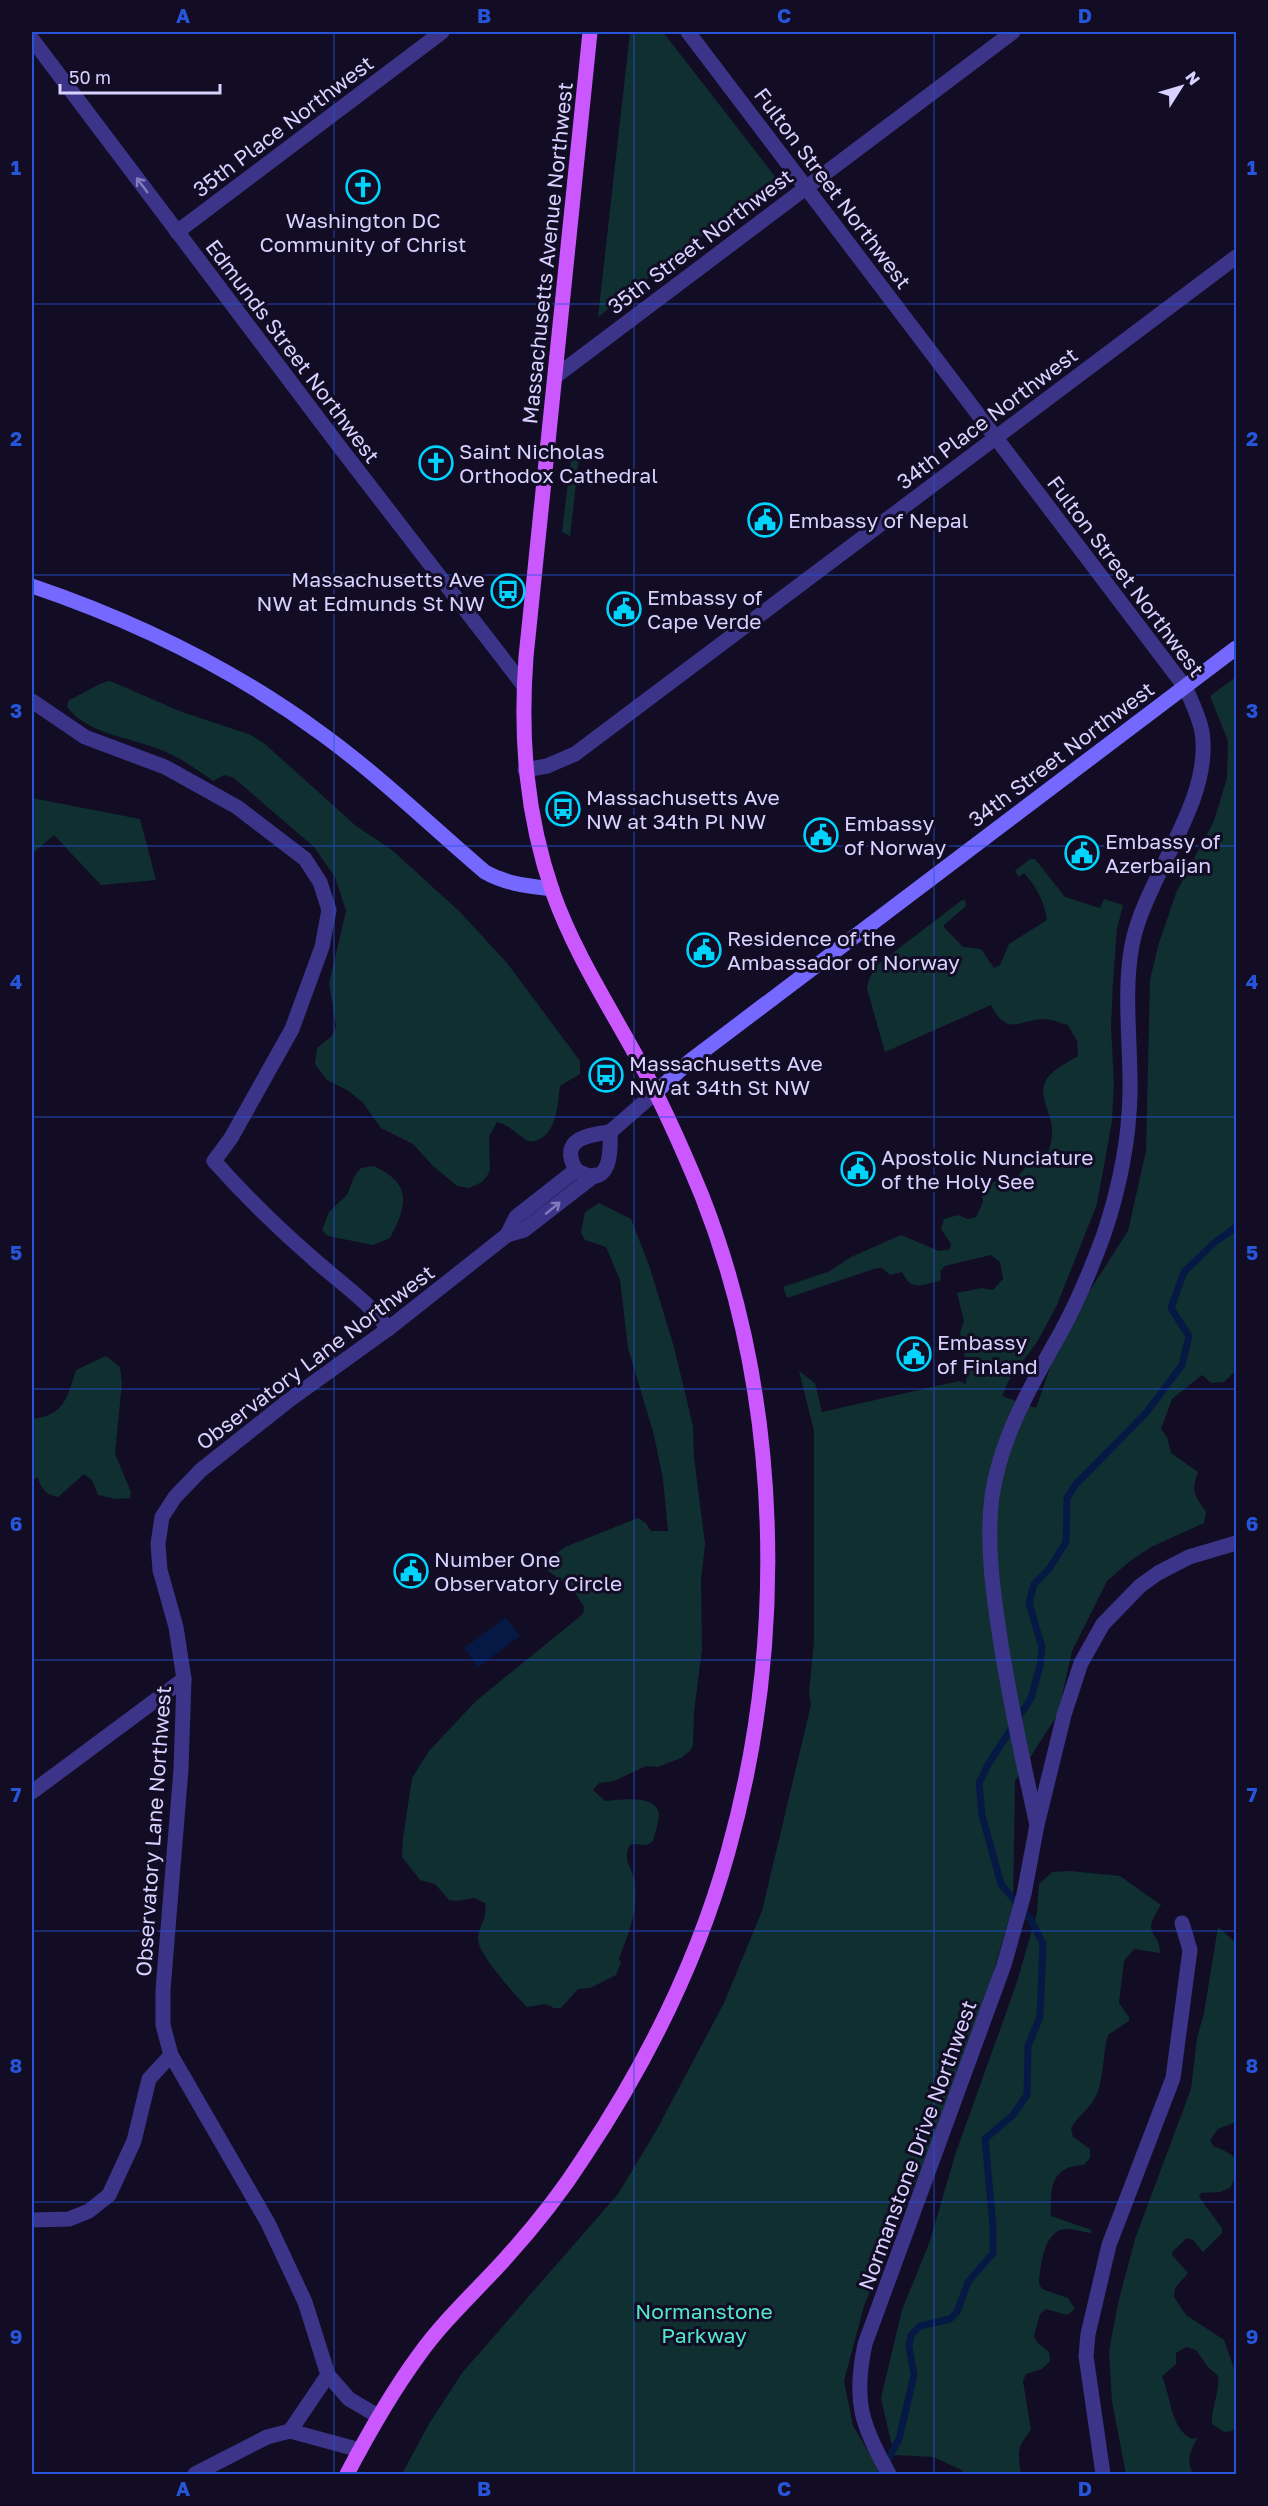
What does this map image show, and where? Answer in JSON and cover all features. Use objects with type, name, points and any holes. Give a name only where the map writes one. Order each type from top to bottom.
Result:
[{"type":"main road","name":"Massachusetts Avenue Northwest","points":[[347,2475],[378,2416],[419,2354],[450,2317],[508,2256],[548,2207],[583,2158],[655,2036],[700,1931],[728,1852],[748,1766],[762,1671],[766,1621],[766,1509],[761,1445],[748,1361],[732,1287],[709,1214],[656,1092],[580,954],[552,889],[525,770],[522,730],[524,686],[591,32]]},
{"type":"main road","points":[[32,586],[134,625],[233,677],[298,717],[349,754],[485,872],[507,882],[552,889]]},
{"type":"main road","name":"34th Street Northwest","points":[[656,1092],[690,1060],[1236,648]]},
{"type":"street","name":"35th Place Northwest","points":[[177,232],[442,32]]},
{"type":"street","name":"Fulton Street Northwest","points":[[688,32],[1185,687],[1200,723],[1203,746],[1202,762],[1190,806],[1133,939],[1129,975],[1129,1116],[1119,1177],[1104,1232],[1088,1275],[1011,1428],[992,1496],[990,1542],[992,1572],[1012,1716],[1037,1826]]},
{"type":"street","name":"35th Street Northwest","points":[[556,376],[1013,32]]},
{"type":"street","name":"Edmunds Street Northwest","points":[[32,39],[524,686]]},
{"type":"street","name":"34th Place Northwest","points":[[525,770],[561,761],[575,754],[1236,256]]},
{"type":"street","points":[[32,701],[85,737],[165,767],[237,807],[305,859],[320,882],[329,910],[326,929],[322,947],[292,1029],[231,1138],[214,1161],[251,1202],[317,1262],[357,1294],[388,1329]]},
{"type":"street","points":[[595,1175],[576,1170],[571,1151],[578,1140],[584,1136],[610,1132],[656,1092]]},
{"type":"street","points":[[507,1235],[524,1230],[606,1168],[609,1163],[610,1132]]},
{"type":"street","name":"Observatory Lane Northwest","points":[[378,2416],[349,2399],[328,2375],[305,2302],[268,2223],[171,2055],[163,2025],[163,1990],[181,1769],[184,1679],[176,1627],[160,1570],[158,1544],[162,1517],[175,1497],[201,1470],[288,1401],[388,1329],[507,1235],[516,1217],[576,1170]]},
{"type":"street","name":"Normanstone Drive Northwest","points":[[889,2475],[863,2422],[858,2399],[859,2376],[865,2344],[987,2017],[1024,1894],[1037,1826],[1074,1682],[1085,1654],[1102,1624],[1131,1593],[1158,1573],[1198,1553],[1236,1543]]},
{"type":"street","points":[[32,1792],[184,1679]]},
{"type":"street","points":[[1103,2475],[1086,2356],[1088,2334],[1109,2245],[1173,2078],[1190,1950],[1182,1923]]},
{"type":"street","points":[[32,2220],[69,2219],[89,2211],[109,2195],[134,2141],[150,2079],[171,2055]]},
{"type":"street","points":[[290,2431],[328,2375]]},
{"type":"street","points":[[195,2475],[267,2437],[290,2431],[360,2450]]},
{"type":"green space","points":[[630,32],[663,32],[777,179],[598,317]]},
{"type":"green space","points":[[580,449],[570,536],[562,532],[572,450]]},
{"type":"green space","name":"Normanstone Parkway","points":[[1236,677],[1236,1370],[1224,1382],[1211,1383],[1202,1375],[1172,1399],[1161,1429],[1167,1437],[1171,1453],[1198,1472],[1194,1489],[1196,1497],[1206,1512],[1204,1523],[1151,1547],[1107,1581],[1072,1651],[1058,1714],[1015,1781],[1013,1906],[985,2000],[925,2160],[864,2306],[844,2381],[853,2426],[882,2474],[402,2474],[429,2424],[462,2373],[618,2194],[656,2131],[724,2003],[762,1911],[811,1705],[809,1692],[814,1641],[814,1431],[799,1371],[815,1383],[822,1412],[959,1381],[966,1384],[967,1369],[960,1333],[964,1321],[957,1293],[981,1288],[993,1290],[1003,1279],[1000,1262],[991,1255],[945,1266],[940,1271],[939,1281],[917,1286],[909,1282],[902,1272],[890,1275],[882,1268],[877,1268],[787,1298],[783,1287],[830,1271],[851,1257],[901,1235],[939,1251],[950,1249],[951,1244],[941,1229],[944,1219],[958,1215],[968,1219],[976,1217],[983,1202],[980,1185],[1013,1179],[1039,1153],[1049,1150],[1052,1129],[1043,1089],[1048,1077],[1054,1071],[1078,1056],[1077,1041],[1068,1025],[1044,1019],[1008,1024],[1002,1021],[991,1005],[885,1052],[867,989],[869,979],[877,965],[962,900],[965,900],[966,906],[943,926],[963,947],[981,949],[994,968],[1000,965],[1009,944],[1047,920],[1042,900],[1036,889],[1024,873],[1019,877],[1015,871],[1030,859],[1035,859],[1065,897],[1100,908],[1104,899],[1123,905],[1117,929],[1113,982],[1112,1121],[1097,1204],[1057,1305],[1037,1342],[1009,1380],[1002,1396],[1036,1408],[1052,1362],[1085,1298],[1128,1231],[1146,1151],[1150,980],[1158,946],[1176,893],[1214,821],[1227,778],[1228,741],[1210,696]]},
{"type":"green space","points":[[110,681],[182,712],[251,735],[265,744],[356,826],[392,850],[460,912],[507,963],[580,1061],[580,1074],[560,1086],[553,1124],[545,1136],[530,1141],[497,1122],[489,1137],[490,1170],[487,1176],[482,1182],[469,1188],[457,1186],[433,1166],[413,1144],[381,1128],[363,1103],[349,1091],[327,1080],[315,1064],[317,1048],[332,1036],[336,1026],[329,983],[346,911],[335,877],[314,847],[234,778],[224,775],[213,781],[185,762],[163,751],[85,723],[67,707],[69,700]]},
{"type":"green space","points":[[32,798],[140,819],[156,880],[101,885],[54,835],[32,854]]},
{"type":"green space","points":[[374,1166],[395,1180],[403,1196],[400,1215],[390,1238],[373,1245],[328,1236],[322,1230],[329,1212],[347,1195],[354,1177],[361,1168]]},
{"type":"green space","points":[[599,1203],[631,1219],[650,1268],[674,1347],[693,1426],[694,1457],[705,1544],[701,1581],[702,1649],[694,1712],[693,1745],[690,1751],[681,1758],[658,1767],[646,1766],[614,1781],[599,1783],[593,1790],[605,1801],[629,1799],[646,1801],[658,1809],[659,1817],[653,1841],[647,1845],[631,1844],[628,1849],[627,1859],[636,1894],[631,1923],[616,1975],[590,1988],[578,1989],[561,2008],[545,2004],[527,2007],[498,1974],[480,1946],[478,1934],[485,1914],[485,1903],[474,1898],[449,1900],[435,1884],[420,1880],[402,1857],[403,1838],[412,1778],[429,1751],[476,1701],[583,1614],[584,1607],[573,1589],[540,1565],[565,1547],[638,1518],[646,1523],[651,1531],[668,1531],[663,1479],[654,1435],[628,1348],[620,1280],[606,1247],[585,1240],[581,1233],[585,1212]]},
{"type":"green space","points":[[106,1356],[120,1367],[122,1383],[115,1454],[131,1492],[130,1498],[116,1499],[98,1495],[92,1480],[84,1474],[58,1497],[50,1495],[42,1488],[38,1477],[32,1480],[32,1419],[52,1414],[58,1409],[67,1397],[76,1370]]},
{"type":"green space","points":[[1070,1871],[1120,1876],[1161,1905],[1151,1928],[1160,1953],[1134,1949],[1124,1961],[1119,2003],[1129,2017],[1129,2021],[1108,2035],[1098,2091],[1093,2102],[1071,2128],[1073,2137],[1090,2149],[1090,2158],[1084,2165],[1065,2169],[1059,2174],[1052,2188],[1051,2216],[1092,2230],[1091,2233],[1070,2229],[1059,2230],[1048,2241],[1045,2250],[1039,2284],[1042,2289],[1068,2298],[1075,2309],[1067,2315],[1046,2309],[1040,2314],[1034,2336],[1038,2343],[1049,2352],[1050,2361],[1042,2369],[1026,2374],[1023,2381],[1031,2430],[1019,2450],[1021,2474],[963,2474],[962,2470],[933,2457],[894,2455],[881,2398],[902,2310],[930,2241],[955,2155],[1016,1985],[1037,1913],[1039,1884],[1052,1872]]},
{"type":"green space","points":[[1218,1927],[1236,1943],[1236,2122],[1218,2129],[1210,2140],[1213,2146],[1229,2153],[1238,2165],[1230,2188],[1220,2192],[1201,2193],[1199,2197],[1222,2228],[1222,2233],[1203,2252],[1193,2240],[1187,2238],[1173,2251],[1172,2255],[1188,2273],[1175,2288],[1174,2297],[1186,2315],[1224,2340],[1236,2374],[1236,2420],[1233,2431],[1224,2432],[1212,2424],[1218,2376],[1208,2367],[1196,2350],[1186,2347],[1176,2353],[1176,2364],[1162,2376],[1179,2427],[1192,2439],[1198,2437],[1190,2456],[1193,2474],[1126,2474],[1112,2402],[1109,2351],[1118,2303],[1135,2239],[1191,2089],[1197,2038],[1204,2013]]},
{"type":"water","points":[[506,1617],[520,1636],[478,1667],[464,1648]]},
{"type":"waterway","points":[[880,2474],[899,2439],[914,2375],[909,2346],[911,2335],[920,2326],[950,2319],[957,2312],[968,2282],[993,2253],[993,2226],[985,2139],[1013,2115],[1027,2095],[1028,2046],[1040,2017],[1043,1944],[1031,1920],[1001,1884],[982,1815],[979,1783],[989,1763],[1031,1698],[1040,1666],[1042,1647],[1029,1603],[1034,1584],[1049,1569],[1066,1542],[1067,1498],[1076,1484],[1146,1413],[1182,1365],[1189,1336],[1171,1308],[1184,1272],[1214,1243],[1236,1227]]},
{"type":"place","name":"Washington DC Community of Christ","points":[[363,187]]},
{"type":"place","name":"Saint Nicholas Orthodox Cathedral","points":[[436,463]]},
{"type":"place","name":"Embassy of Nepal","points":[[765,520]]},
{"type":"place","name":"Massachusetts Ave NW at Edmunds St NW","points":[[508,591]]},
{"type":"place","name":"Embassy of Cape Verde","points":[[624,609]]},
{"type":"place","name":"Massachusetts Ave NW at 34th Pl NW","points":[[563,809]]},
{"type":"place","name":"Embassy of Norway","points":[[821,835]]},
{"type":"place","name":"Embassy of Azerbaijan","points":[[1082,853]]},
{"type":"place","name":"Residence of the Ambassador of Norway","points":[[704,950]]},
{"type":"place","name":"Massachusetts Ave NW at 34th St NW","points":[[606,1075]]},
{"type":"place","name":"Apostolic Nunciature of the Holy See","points":[[858,1169]]},
{"type":"place","name":"Embassy of Finland","points":[[914,1354]]},
{"type":"place","name":"Number One Observatory Circle","points":[[411,1571]]}]
